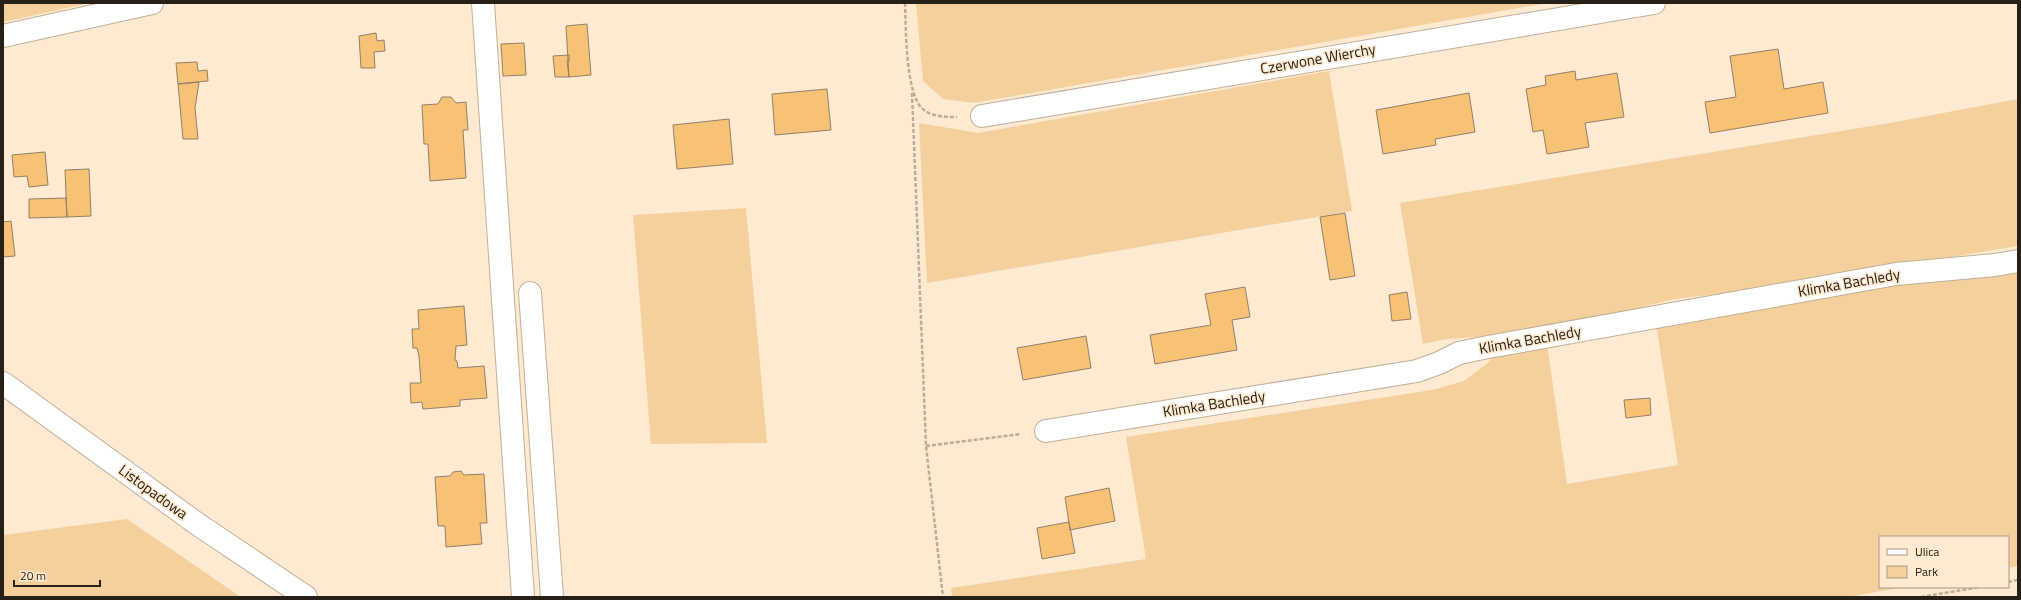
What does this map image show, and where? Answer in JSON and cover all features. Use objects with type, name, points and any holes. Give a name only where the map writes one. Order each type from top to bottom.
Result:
[{"type":"street","points":[[3,36],[152,3]]},
{"type":"street","points":[[483,3],[523,597]]},
{"type":"street","name":"Czerwone Wierchy","points":[[982,116],[1654,3]]},
{"type":"street","name":"Klimka Bachledy","points":[[1046,431],[1417,371],[1439,363],[1459,353],[1488,347],[1896,274],[1995,265],[2018,261]]},
{"type":"street","points":[[530,293],[552,597]]},
{"type":"street","name":"Listopadowa","points":[[3,383],[196,523],[306,597]]},
{"type":"path","points":[[905,3],[912,93],[926,446],[942,597]]},
{"type":"path","points":[[912,93],[924,110],[942,117],[982,116]]},
{"type":"path","points":[[926,446],[1046,431]]},
{"type":"path","points":[[1921,597],[1974,588]]},
{"type":"green space","points":[[3,3],[90,3],[3,22]]},
{"type":"green space","points":[[916,3],[1548,3],[974,103],[943,99],[923,81]]},
{"type":"green space","points":[[1329,71],[1352,211],[927,283],[919,123],[978,133]]},
{"type":"green space","points":[[2018,99],[2018,246],[1756,289],[1675,299],[1573,323],[1495,336],[1447,339],[1423,344],[1400,203],[1884,124]]},
{"type":"green space","points":[[746,208],[767,443],[651,444],[633,215]]},
{"type":"green space","points":[[2018,261],[2018,566],[2009,568],[2009,536],[1879,536],[1879,588],[1898,588],[1849,597],[952,597],[951,588],[1146,559],[1126,437],[1432,390],[1464,381],[1490,361],[1488,347],[1546,337],[1567,484],[1678,465],[1655,317]]},
{"type":"green space","points":[[127,519],[241,597],[3,597],[3,535]]},
{"type":"building","points":[[587,24],[591,75],[569,77],[566,26]]},
{"type":"building","points":[[376,33],[377,41],[384,40],[385,51],[374,52],[375,68],[361,68],[359,36]]},
{"type":"building","points":[[524,43],[526,75],[503,76],[501,44]]},
{"type":"building","points":[[1778,49],[1784,89],[1823,82],[1828,113],[1710,133],[1705,102],[1736,97],[1730,56]]},
{"type":"building","points":[[569,55],[569,61],[567,61],[569,77],[555,77],[553,56]]},
{"type":"building","points":[[197,62],[198,71],[207,70],[208,81],[178,84],[176,63]]},
{"type":"building","points":[[1575,71],[1576,80],[1617,73],[1624,117],[1585,123],[1589,147],[1547,154],[1543,130],[1533,132],[1526,89],[1546,85],[1545,76]]},
{"type":"building","points":[[199,82],[195,108],[198,139],[183,139],[178,84]]},
{"type":"building","points":[[827,89],[831,130],[775,135],[772,94]]},
{"type":"building","points":[[1469,93],[1475,132],[1435,139],[1436,145],[1383,154],[1376,110]]},
{"type":"building","points":[[442,97],[451,97],[456,103],[466,102],[468,130],[463,130],[466,178],[430,181],[428,144],[424,144],[422,105],[438,104]]},
{"type":"building","points":[[729,119],[733,164],[677,169],[673,125]]},
{"type":"building","points":[[45,152],[48,185],[29,187],[27,176],[14,177],[12,155]]},
{"type":"building","points":[[89,169],[91,216],[67,217],[65,170]]},
{"type":"building","points":[[66,198],[67,217],[29,218],[29,199]]},
{"type":"building","points":[[1345,213],[1355,276],[1330,280],[1320,217]]},
{"type":"building","points":[[11,221],[15,256],[3,257],[3,222]]},
{"type":"building","points":[[1245,287],[1250,317],[1232,320],[1237,350],[1155,364],[1150,335],[1211,325],[1205,294]]},
{"type":"building","points":[[1407,292],[1411,319],[1392,321],[1389,295]]},
{"type":"building","points":[[464,306],[467,345],[456,346],[455,360],[457,361],[458,368],[484,366],[487,398],[460,400],[460,406],[423,409],[422,402],[411,403],[410,383],[421,383],[419,356],[417,348],[413,348],[412,329],[419,329],[418,310]]},
{"type":"building","points":[[1086,336],[1091,368],[1023,380],[1017,348]]},
{"type":"building","points":[[1650,398],[1651,415],[1626,418],[1624,400]]},
{"type":"building","points":[[461,471],[464,475],[484,474],[487,523],[480,523],[482,544],[446,547],[445,526],[438,526],[435,477],[450,476],[453,472]]},
{"type":"building","points":[[1109,488],[1115,521],[1070,530],[1065,497]]},
{"type":"building","points":[[1069,522],[1075,553],[1042,559],[1037,528]]}]
